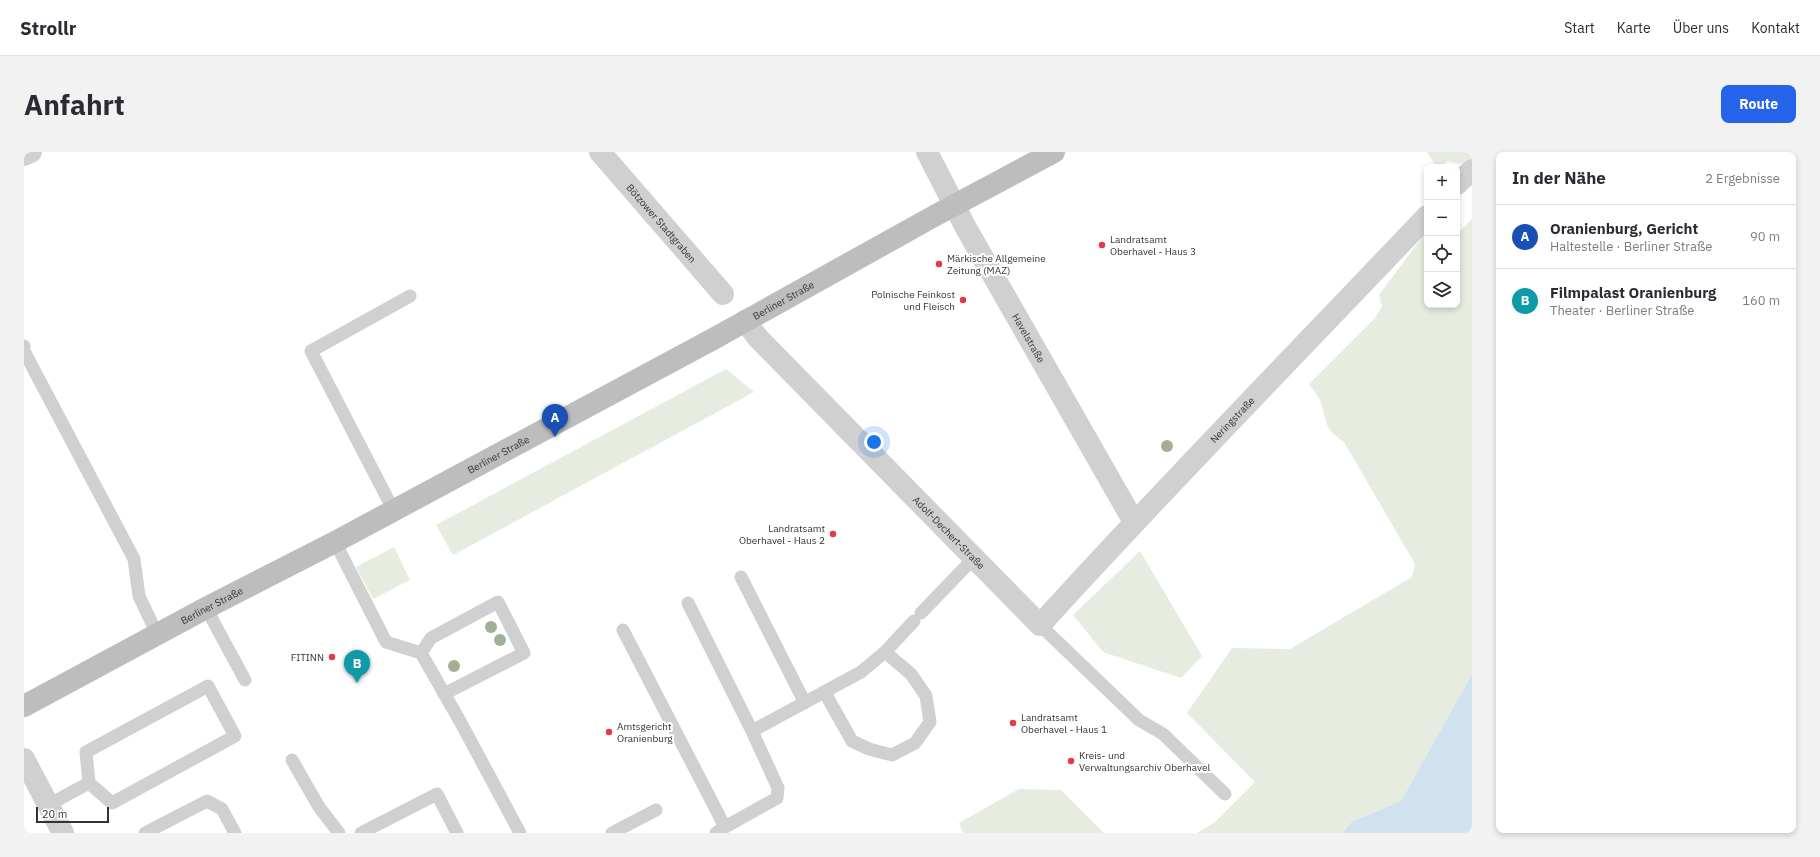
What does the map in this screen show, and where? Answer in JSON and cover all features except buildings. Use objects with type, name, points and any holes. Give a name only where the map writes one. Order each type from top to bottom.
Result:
[{"type":"main road","name":"Berliner Straße","points":[[24,706],[206,608],[394,511],[1054,152]]},
{"type":"street","points":[[24,155],[31,152]]},
{"type":"street","name":"Bötzower Stadtgraben","points":[[600,152],[724,294]]},
{"type":"street","name":"Havelstraße","points":[[927,152],[954,206],[1134,522]]},
{"type":"street","points":[[1460,181],[1472,170]]},
{"type":"street","name":"Neringstraße","points":[[1040,625],[1134,522],[1424,219]]},
{"type":"street","name":"Adolf-Dechert-Straße","points":[[745,321],[758,338],[973,559],[1040,625]]},
{"type":"street","points":[[24,759],[63,833]]},
{"type":"lane","points":[[394,511],[311,351],[410,296]]},
{"type":"lane","points":[[24,346],[24,351],[134,559],[139,596],[157,634]]},
{"type":"lane","points":[[335,542],[386,642],[421,653],[520,833]]},
{"type":"lane","points":[[752,731],[861,672],[885,652],[973,559]]},
{"type":"lane","points":[[741,577],[805,703]]},
{"type":"lane","points":[[421,653],[431,638],[498,602],[524,653],[444,694]]},
{"type":"lane","points":[[624,630],[720,830],[776,798],[778,788],[752,731],[688,603]]},
{"type":"lane","points":[[206,608],[245,680]]},
{"type":"lane","name":"Adolf-Dechert-Straße","points":[[1040,625],[1139,720],[1163,734],[1225,794]]},
{"type":"lane","points":[[825,692],[852,741],[868,749],[892,755],[915,742],[930,722],[926,696],[910,674],[885,652]]},
{"type":"lane","points":[[208,686],[235,736],[112,803],[89,784],[86,752],[208,686]]},
{"type":"lane","points":[[292,760],[319,807],[339,833]]},
{"type":"lane","points":[[48,805],[89,784]]},
{"type":"lane","points":[[361,833],[437,794],[457,833]]},
{"type":"lane","points":[[145,833],[208,801],[222,809],[235,833]]},
{"type":"lane","points":[[612,833],[656,810]]},
{"type":"shaded area","points":[[1427,152],[1472,152],[1472,158],[1467,165],[1447,161],[1444,164],[1434,164]]},
{"type":"shaded area","points":[[1472,219],[1472,674],[1401,801],[1351,822],[1343,833],[1197,833],[1215,822],[1255,782],[1187,713],[1232,648],[1290,649],[1412,577],[1415,564],[1344,442],[1328,427],[1320,400],[1309,384],[1375,318],[1382,306],[1379,295],[1420,240],[1424,228],[1424,308],[1460,308],[1460,229],[1461,230]]},
{"type":"shaded area","points":[[726,369],[754,392],[453,555],[436,525]]},
{"type":"shaded area","points":[[394,547],[410,580],[373,599],[356,567]]},
{"type":"shaded area","points":[[1140,551],[1202,656],[1181,678],[1103,652],[1073,615]]},
{"type":"shaded area","points":[[1019,789],[1061,790],[1104,833],[963,833],[959,823]]},
{"type":"water","points":[[1472,674],[1472,833],[1343,833],[1351,822],[1401,801]]},
{"type":"place","name":"Landratsamt Oberhavel - Haus 3","points":[[1102,245]]},
{"type":"place","name":"Märkische Allgemeine Zeitung (MAZ)","points":[[939,264]]},
{"type":"place","name":"Polnische Feinkost und Fleisch","points":[[963,300]]},
{"type":"place","name":"Oranienburg, Gericht","points":[[555,437]]},
{"type":"place","name":"Landratsamt Oberhavel - Haus 2","points":[[833,534]]},
{"type":"place","name":"FITINN","points":[[332,657]]},
{"type":"place","name":"Filmpalast Oranienburg","points":[[357,683]]},
{"type":"place","name":"Landratsamt Oberhavel - Haus 1","points":[[1013,723]]},
{"type":"place","name":"Amtsgericht Oranienburg","points":[[609,732]]},
{"type":"place","name":"Kreis- und Verwaltungsarchiv Oberhavel","points":[[1071,761]]}]
